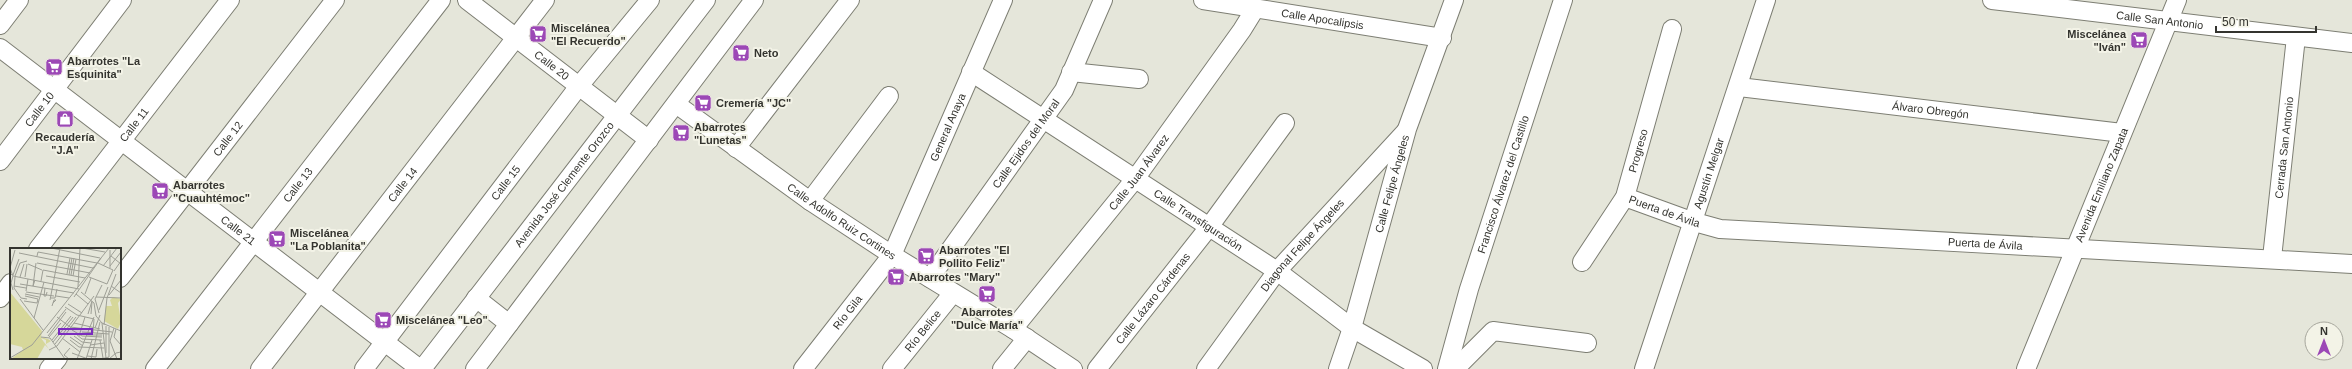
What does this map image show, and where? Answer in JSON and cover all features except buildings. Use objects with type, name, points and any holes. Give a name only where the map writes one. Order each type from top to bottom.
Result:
[{"type":"street","points":[[0,25],[19,0]]},
{"type":"street","name":"Calle 10","points":[[0,161],[122,0]]},
{"type":"street","name":"Calle 11","points":[[39,248],[230,0]]},
{"type":"street","name":"Calle 12","points":[[121,277],[335,0]]},
{"type":"street","name":"Calle 13","points":[[155,369],[441,0]]},
{"type":"street","name":"Calle 20","points":[[467,0],[649,140]]},
{"type":"street","name":"Calle 14","points":[[260,369],[545,0]]},
{"type":"street","name":"Calle 15","points":[[364,369],[579,86],[650,0]]},
{"type":"street","name":"Avenida José Clemente Orozco","points":[[421,369],[706,0]]},
{"type":"street","points":[[485,366],[509,324],[754,0]]},
{"type":"street","points":[[736,148],[850,0]]},
{"type":"street","name":"General Anaya","points":[[892,255],[1003,0]]},
{"type":"street","name":"Calle Ejidos del Moral","points":[[930,278],[1064,90],[1103,0]]},
{"type":"street","name":"Calle Apocalipsis","points":[[1203,0],[1442,38]]},
{"type":"street","name":"Calle Felipe Ángeles","points":[[1338,369],[1352,328],[1407,129],[1442,38],[1454,0]]},
{"type":"street","name":"Francisco Álvarez del Castillo","points":[[1447,369],[1469,289],[1564,0]]},
{"type":"street","name":"Agustín Melgar","points":[[1644,369],[1691,221],[1739,86],[1766,0]]},
{"type":"street","name":"Calle San Antonio","points":[[1992,0],[2069,4],[2168,22],[2352,43]]},
{"type":"street","name":"Avenida Emiliano Zapata","points":[[2026,369],[2076,250],[2177,0]]},
{"type":"street","name":"Calle Juan Álvarez","points":[[1002,369],[1020,334],[1135,179],[1242,30],[1255,9]]},
{"type":"street","name":"Progreso","points":[[1582,262],[1625,197],[1672,29]]},
{"type":"street","name":"Cerrada San Antonio","points":[[2272,258],[2296,37]]},
{"type":"street","name":"Calle 21","points":[[0,48],[421,369]]},
{"type":"street","name":"Calle Transfiguración","points":[[971,72],[1278,271],[1352,328],[1423,369]]},
{"type":"street","points":[[1071,72],[1138,79]]},
{"type":"street","name":"Álvaro Obregón","points":[[1739,86],[2122,133]]},
{"type":"street","points":[[810,201],[889,96]]},
{"type":"street","name":"Calle Adolfo Ruiz Cortines","points":[[676,104],[810,201],[892,255],[1020,334],[1073,369]]},
{"type":"street","name":"Calle Lázaro Cárdenas","points":[[1097,369],[1208,227],[1285,123]]},
{"type":"street","name":"Diagonal Felipe Ángeles","points":[[1208,368],[1278,271],[1407,129]]},
{"type":"street","name":"Puerta de Ávila","points":[[1625,197],[1691,221],[1720,229],[2076,250],[2272,258],[2352,264]]},
{"type":"street","name":"Río Gila","points":[[803,369],[892,255]]},
{"type":"street","points":[[0,298],[10,284]]},
{"type":"street","name":"Río Belice","points":[[892,369],[953,293]]},
{"type":"street","points":[[476,298],[509,324]]},
{"type":"street","points":[[1455,369],[1492,330],[1587,343]]},
{"type":"street","points":[[49,369],[57,359]]},
{"type":"place","name":"Miscelánea \"El Recuerdo\"","points":[[538,34]]},
{"type":"place","name":"Miscelánea \"Iván\"","points":[[2139,40]]},
{"type":"place","name":"Neto","points":[[741,53]]},
{"type":"place","name":"Abarrotes \"La Esquinita\"","points":[[54,67]]},
{"type":"place","name":"Cremería \"JC\"","points":[[703,103]]},
{"type":"place","name":"Recaudería \"J.A\"","points":[[65,119]]},
{"type":"place","name":"Abarrotes \"Lunetas\"","points":[[681,133]]},
{"type":"place","name":"Abarrotes \"Cuauhtémoc\"","points":[[160,191]]},
{"type":"place","name":"Miscelánea \"La Poblanita\"","points":[[277,239]]},
{"type":"place","name":"Abarrotes \"El Pollito Feliz\"","points":[[926,256]]},
{"type":"place","name":"Abarrotes \"Mary\"","points":[[896,277]]},
{"type":"place","name":"Abarrotes \"Dulce María\"","points":[[987,294]]},
{"type":"place","name":"Miscelánea \"Leo\"","points":[[383,320]]}]
